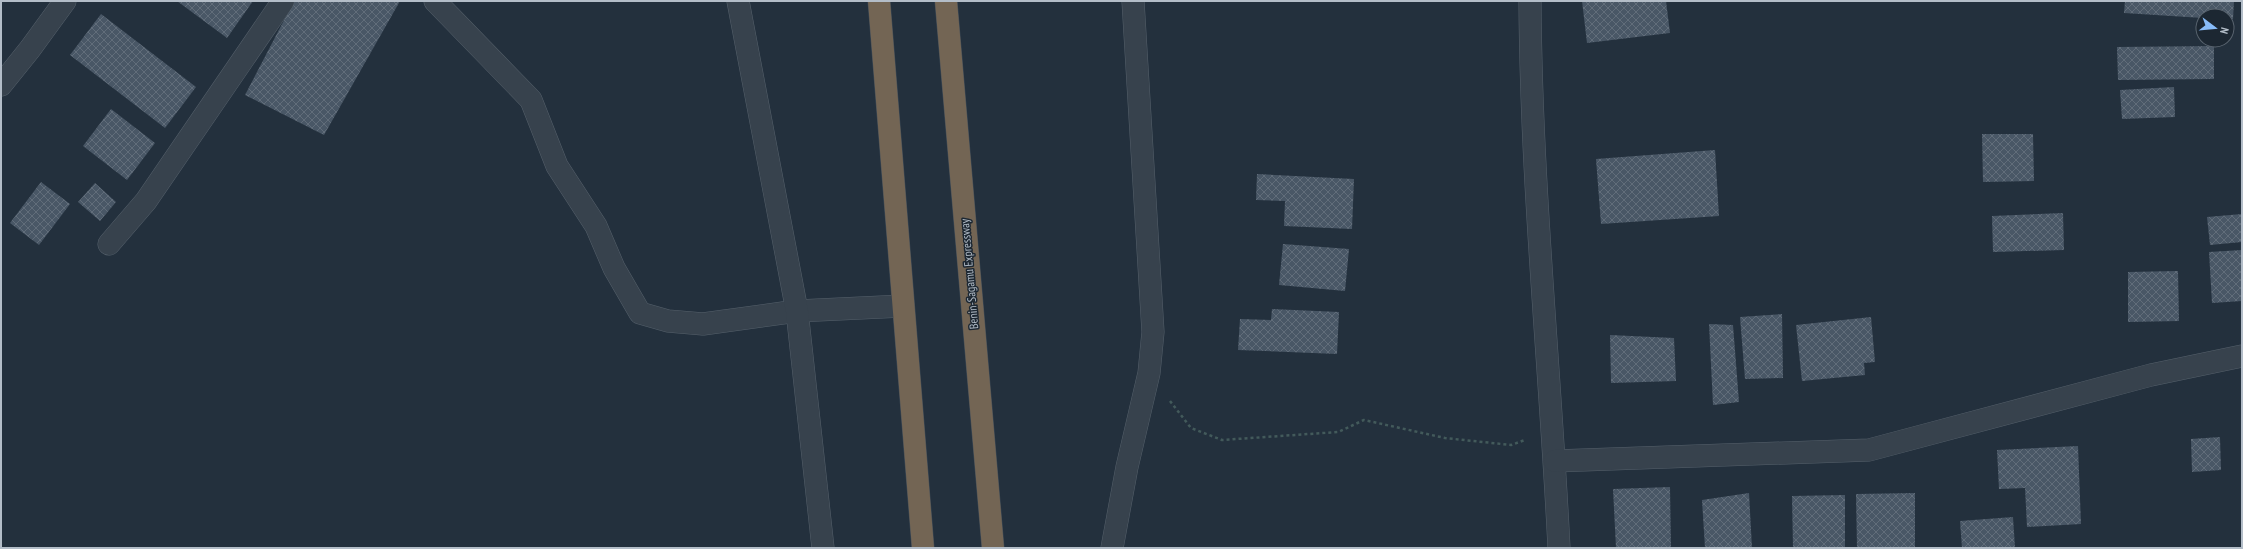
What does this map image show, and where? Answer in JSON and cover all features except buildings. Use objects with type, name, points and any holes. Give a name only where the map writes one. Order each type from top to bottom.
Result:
[{"type":"highway","points":[[879,1],[923,548]]},
{"type":"highway","name":"Benin-Sagamu Expressway","points":[[946,1],[993,548]]},
{"type":"street","points":[[1,85],[30,49],[65,1]]},
{"type":"street","points":[[109,244],[146,201],[283,1]]},
{"type":"street","points":[[435,1],[531,100],[556,166],[596,226],[614,268],[640,313],[668,321],[704,324],[797,311],[903,306]]},
{"type":"street","points":[[738,1],[797,311],[823,548]]},
{"type":"street","points":[[1112,548],[1127,467],[1149,374],[1153,332],[1133,1]]},
{"type":"street","points":[[1530,1],[1531,100],[1554,430],[1559,548]]},
{"type":"street","points":[[1555,461],[1869,450],[2151,375],[2242,356]]},
{"type":"path","points":[[1149,374],[1191,428],[1222,440],[1338,432],[1364,420],[1445,438],[1511,445],[1554,430]]}]
